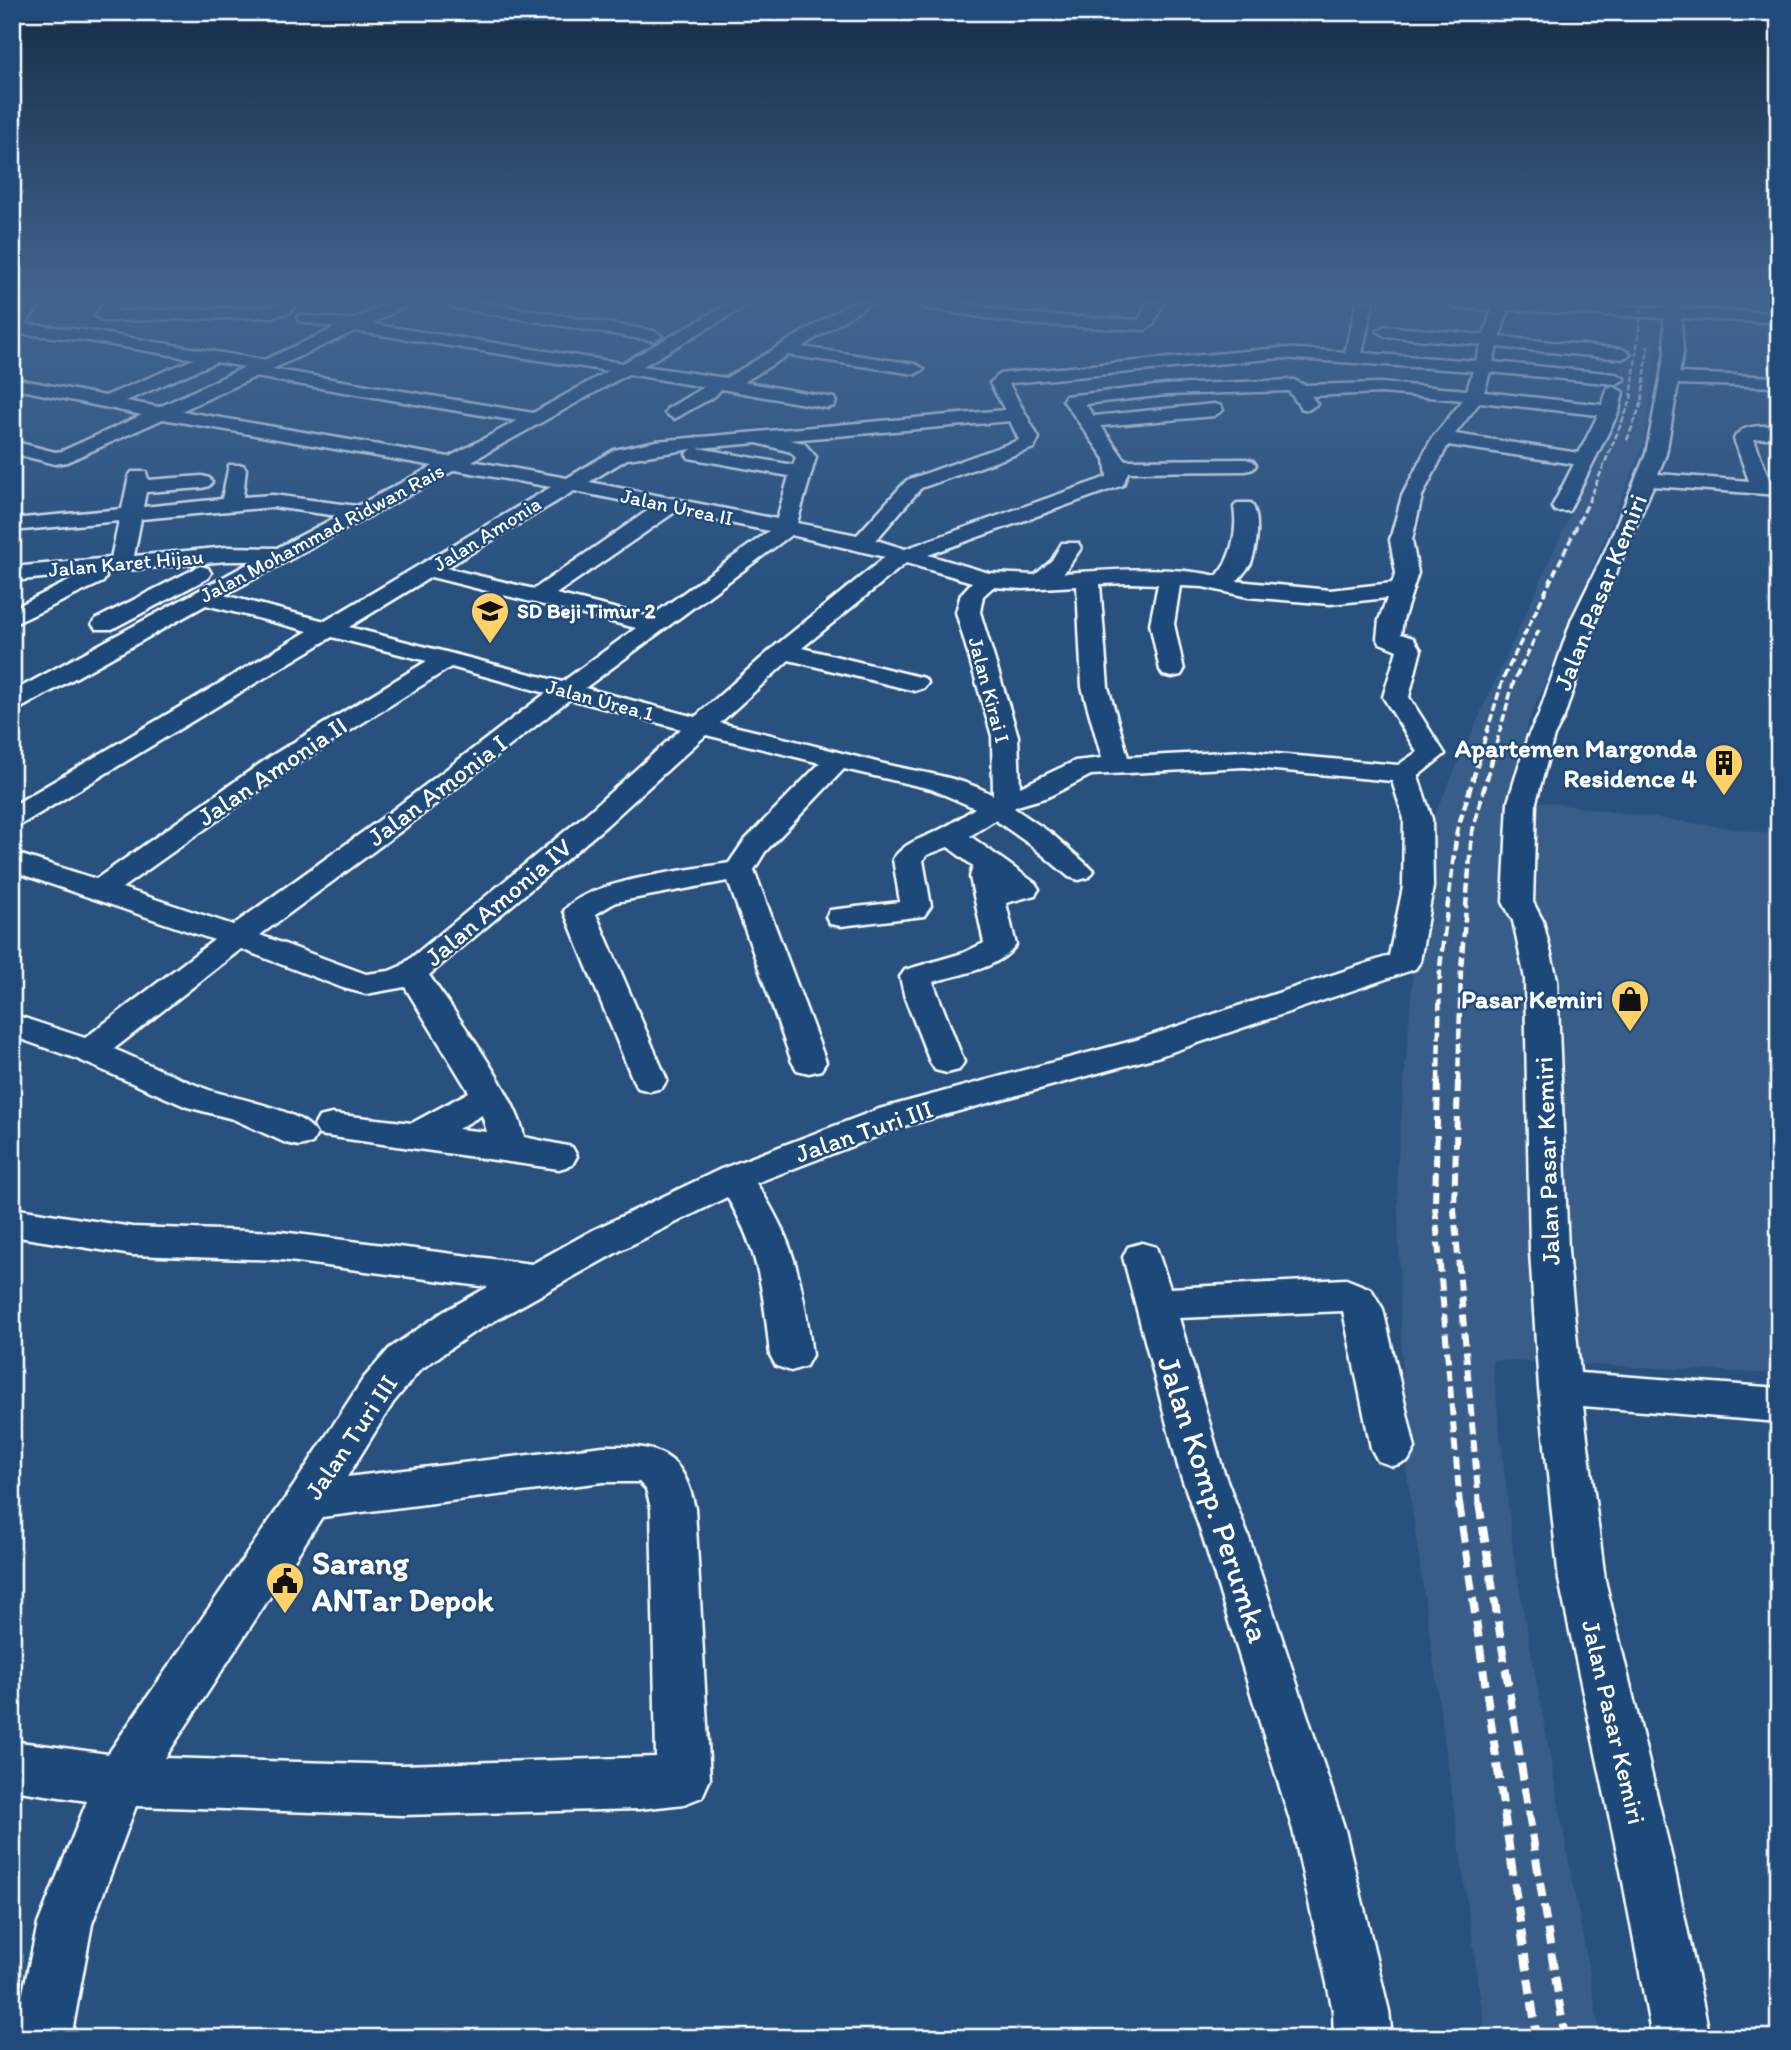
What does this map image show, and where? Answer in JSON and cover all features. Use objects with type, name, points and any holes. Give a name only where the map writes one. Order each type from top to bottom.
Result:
[{"type":"street","points":[[63,399],[83,404],[106,399]]},
{"type":"street","points":[[12,447],[55,458],[62,457],[191,399]]},
{"type":"street","points":[[425,399],[536,419]]},
{"type":"street","points":[[486,399],[555,408]]},
{"type":"street","name":"Jalan Mohammad Ridwan Rais","points":[[12,703],[201,585],[253,570],[572,399]]},
{"type":"street","points":[[674,413],[698,399]]},
{"type":"street","points":[[761,408],[777,399]]},
{"type":"street","points":[[806,399],[827,402]]},
{"type":"street","points":[[862,543],[908,488],[921,480],[1027,444],[1029,438],[1008,399]]},
{"type":"street","points":[[1085,399],[1072,400],[1119,472],[1244,475]]},
{"type":"street","points":[[841,917],[913,911],[916,906],[908,859],[917,849],[951,835],[1001,804],[1038,791],[1085,767],[1244,759],[1404,774],[1432,754],[1396,697],[1409,650],[1404,643],[1389,638],[1391,620],[1407,573],[1401,540],[1412,496],[1442,438],[1473,399]]},
{"type":"street","points":[[1498,399],[1610,411]]},
{"type":"street","points":[[1562,507],[1610,411],[1612,399]]},
{"type":"street","name":"Jalan Pasar Kemiri","points":[[1666,399],[1656,454],[1618,547],[1584,619],[1541,736],[1522,802],[1518,902],[1528,921],[1541,979],[1549,1251],[1560,1388],[1582,1580],[1648,1871],[1681,2038]]},
{"type":"street","name":"Jalan Urea II","points":[[100,401],[569,484],[862,543],[985,582],[1088,576],[1170,578],[1224,583],[1265,602],[1402,589]]},
{"type":"street","points":[[1062,407],[1070,417],[1087,420],[1214,410]]},
{"type":"street","name":"Jalan Amonia","points":[[12,818],[621,454],[656,447],[743,438],[1017,415]]},
{"type":"street","points":[[911,424],[925,450],[921,480]]},
{"type":"street","points":[[1770,488],[1744,439],[1746,434],[1779,431]]},
{"type":"street","points":[[743,438],[797,447],[806,457],[785,528]]},
{"type":"street","points":[[1442,438],[1586,460]]},
{"type":"street","points":[[656,447],[800,472]]},
{"type":"street","points":[[232,506],[236,469]]},
{"type":"street","name":"Jalan Amonia IV","points":[[12,861],[366,984],[389,981],[412,973],[596,820],[699,726],[869,579],[903,555],[1108,486],[1119,472]]},
{"type":"street","points":[[1645,479],[1770,488]]},
{"type":"street","points":[[121,564],[138,482],[202,482]]},
{"type":"street","points":[[12,525],[273,501],[361,513]]},
{"type":"street","points":[[537,597],[669,506]]},
{"type":"street","points":[[1224,583],[1240,562],[1247,525],[1244,507]]},
{"type":"street","name":"Jalan Amonia I","points":[[89,1051],[237,937],[391,825],[565,691],[785,528]]},
{"type":"street","points":[[1042,580],[1061,564],[1070,548]]},
{"type":"street","name":"Jalan Karet Hijau","points":[[12,574],[226,554],[282,555]]},
{"type":"street","points":[[428,570],[654,625]]},
{"type":"street","points":[[1088,576],[1095,687],[1117,765]]},
{"type":"street","points":[[12,618],[95,577]]},
{"type":"street","points":[[12,584],[95,577],[201,585]]},
{"type":"street","points":[[1170,578],[1162,624],[1172,670]]},
{"type":"street","name":"Jalan Kirai I","points":[[985,582],[972,594],[968,612],[1005,736],[1001,804]]},
{"type":"street","points":[[104,624],[201,585]]},
{"type":"street","name":"Jalan Urea 1","points":[[201,585],[330,630],[878,771],[937,782],[1001,804],[1079,871]]},
{"type":"street","points":[[784,651],[915,683]]},
{"type":"street","name":"Jalan Amonia II","points":[[100,890],[281,762],[448,659]]},
{"type":"street","points":[[650,1080],[579,911],[607,895],[739,870],[754,848],[839,759]]},
{"type":"street","name":"Jalan Turi III","points":[[42,2038],[65,1924],[120,1781],[309,1500],[377,1391],[405,1359],[457,1323],[607,1240],[734,1178],[892,1117],[1148,1048],[1404,962],[1418,887],[1418,818],[1404,774]]},
{"type":"street","points":[[947,1062],[921,998],[913,966],[997,949],[1000,945],[985,877],[989,863],[951,835]]},
{"type":"street","points":[[739,870],[809,1062]]},
{"type":"street","points":[[412,973],[470,1063],[504,1123],[508,1147]]},
{"type":"street","points":[[12,1024],[89,1051],[199,1099],[244,1110],[299,1134]]},
{"type":"street","points":[[420,1135],[488,1096]]},
{"type":"street","points":[[332,1126],[420,1135],[559,1156]]},
{"type":"street","points":[[734,1178],[765,1229],[783,1292],[791,1355]]},
{"type":"street","points":[[12,1223],[132,1241],[281,1246],[537,1279]]},
{"type":"street","name":"Jalan Komp. Perumka","points":[[1142,1257],[1201,1470],[1226,1538],[1319,1830],[1361,2011],[1363,2038]]},
{"type":"street","points":[[1155,1304],[1346,1294],[1357,1300],[1363,1309],[1393,1448]]},
{"type":"street","points":[[1560,1388],[1779,1405]]},
{"type":"street","points":[[12,1765],[120,1781],[402,1790],[640,1784],[684,1779],[673,1508],[667,1481],[659,1471],[631,1463],[603,1464],[309,1500]]},
{"type":"shaded area","points":[[1618,399],[1650,399],[1643,446],[1529,721],[1507,797],[1779,835],[1779,1374],[1492,1360],[1514,1557],[1601,2038],[1486,2038],[1404,1452],[1397,1169],[1424,838],[1617,412]]},
{"type":"railway","points":[[1589,501],[1631,399]]},
{"type":"railway","points":[[1627,440],[1642,399]]},
{"type":"railway","points":[[1480,755],[1503,679],[1590,499]]},
{"type":"railway","points":[[1493,755],[1514,681],[1539,630]]},
{"type":"railway","points":[[1438,1082],[1440,967],[1457,831],[1481,753]]},
{"type":"railway","points":[[1458,1082],[1461,969],[1472,832],[1494,753]]},
{"type":"railway","points":[[1438,1081],[1435,1206],[1460,1505]]},
{"type":"railway","points":[[1458,1081],[1454,1209],[1479,1505]]},
{"type":"railway","points":[[1459,1503],[1537,2038]]},
{"type":"railway","points":[[1479,1503],[1565,2038]]},
{"type":"place","name":"SD Beji Timur 2","points":[[490,645]]},
{"type":"place","name":"Apartemen Margonda Residence 4","points":[[1724,797]]},
{"type":"place","name":"Pasar Kemiri","points":[[1630,1033]]},
{"type":"place","name":"Sarang ANTar Depok","points":[[285,1615]]}]
